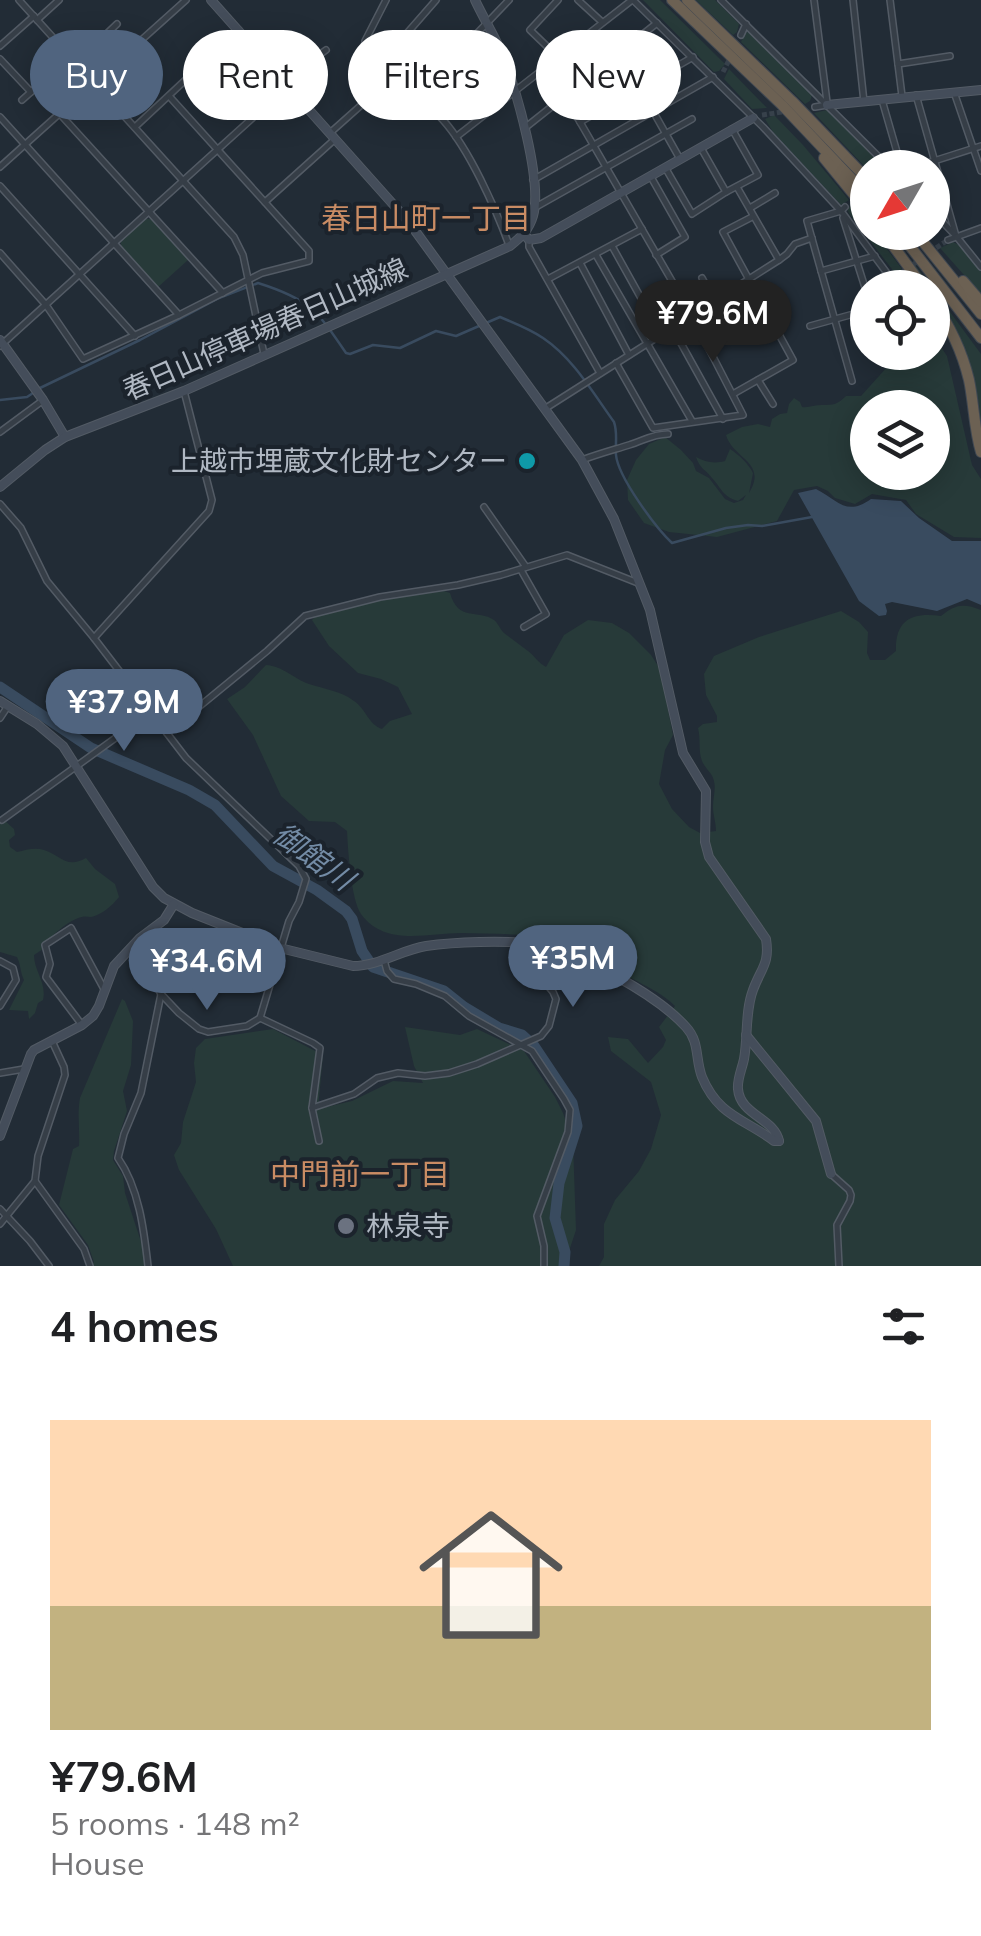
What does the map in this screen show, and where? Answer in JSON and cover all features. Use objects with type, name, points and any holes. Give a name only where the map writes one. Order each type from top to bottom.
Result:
[{"type":"highway","points":[[672,0],[850,178]]},
{"type":"highway","points":[[687,0],[850,161]]},
{"type":"highway","points":[[737,62],[850,190]]},
{"type":"highway","points":[[913,250],[981,338]]},
{"type":"highway","points":[[931,250],[981,314]]},
{"type":"highway","points":[[933,250],[981,302]]},
{"type":"highway","points":[[950,331],[969,382],[981,452]]},
{"type":"street","points":[[19,0],[47,30]]},
{"type":"street","points":[[46,0],[52,6]]},
{"type":"street","points":[[0,46],[59,0]]},
{"type":"street","points":[[153,30],[186,0]]},
{"type":"street","name":"春日山停車場春日山城線","points":[[211,0],[239,30]]},
{"type":"street","points":[[371,30],[386,0]]},
{"type":"street","points":[[409,30],[436,0]]},
{"type":"street","points":[[476,0],[489,30]]},
{"type":"street","points":[[480,30],[509,0]]},
{"type":"street","points":[[536,36],[530,30],[558,0]]},
{"type":"street","points":[[578,0],[602,22]]},
{"type":"street","points":[[592,30],[632,0],[758,117],[843,209],[886,270]]},
{"type":"street","points":[[721,0],[874,150]]},
{"type":"street","points":[[814,0],[828,105]]},
{"type":"street","points":[[853,0],[864,102]]},
{"type":"street","points":[[890,0],[902,97]]},
{"type":"street","points":[[648,30],[657,23]]},
{"type":"street","points":[[111,30],[117,24]]},
{"type":"street","points":[[741,35],[746,24]]},
{"type":"street","points":[[898,64],[950,56]]},
{"type":"street","points":[[681,64],[693,57]]},
{"type":"street","points":[[0,59],[30,92],[22,100]]},
{"type":"street","points":[[718,83],[723,72]]},
{"type":"street","points":[[516,89],[536,74]]},
{"type":"street","points":[[681,95],[712,77]]},
{"type":"street","points":[[134,128],[183,84]]},
{"type":"street","points":[[816,107],[981,90]]},
{"type":"street","points":[[954,92],[978,147],[981,170]]},
{"type":"street","points":[[916,95],[933,150]]},
{"type":"street","points":[[0,253],[46,305],[83,359],[262,273],[306,264],[311,258],[309,251],[169,96]]},
{"type":"street","points":[[516,98],[534,180],[529,248],[600,373]]},
{"type":"street","points":[[882,100],[897,150]]},
{"type":"street","points":[[0,117],[179,315]]},
{"type":"street","points":[[0,718],[4,703],[50,734],[77,766],[153,887],[174,904],[280,948],[352,966],[423,946],[462,944],[533,944],[573,957],[648,995],[675,1016],[695,1040],[702,1076],[716,1100],[735,1119],[779,1141],[775,1131],[745,1108],[737,1084],[751,996],[766,966],[766,939],[709,858],[705,842],[706,792],[682,754],[650,610],[614,520],[582,460],[446,274],[527,237],[542,238],[758,117]]},
{"type":"street","points":[[524,128],[536,119]]},
{"type":"street","points":[[534,208],[692,119]]},
{"type":"street","points":[[0,167],[52,120]]},
{"type":"street","points":[[66,120],[222,293]]},
{"type":"street","points":[[127,120],[234,238],[243,255],[264,354]]},
{"type":"street","points":[[65,437],[1,343],[250,120]]},
{"type":"street","name":"春日山停車場春日山城線","points":[[2,481],[65,437],[184,391],[446,274],[408,222],[317,120]]},
{"type":"street","points":[[265,202],[349,120]]},
{"type":"street","points":[[443,120],[497,212],[510,246]]},
{"type":"street","points":[[456,137],[476,120]]},
{"type":"street","points":[[583,120],[580,122],[691,314],[743,415],[653,428],[616,363]]},
{"type":"street","points":[[534,180],[637,120]]},
{"type":"street","points":[[658,120],[680,159]]},
{"type":"street","points":[[665,168],[692,214],[758,176],[732,130]]},
{"type":"street","points":[[950,156],[978,147]]},
{"type":"street","points":[[702,148],[726,192]]},
{"type":"street","points":[[650,176],[685,237],[656,254]]},
{"type":"street","points":[[0,186],[135,336]]},
{"type":"street","points":[[737,187],[779,260]]},
{"type":"street","points":[[750,208],[776,193]]},
{"type":"street","points":[[843,209],[807,221],[852,381]]},
{"type":"street","points":[[843,209],[859,270]]},
{"type":"street","points":[[950,213],[956,236]]},
{"type":"street","points":[[734,394],[793,360],[723,232],[752,217]]},
{"type":"street","points":[[950,239],[981,228]]},
{"type":"street","points":[[548,279],[642,230]]},
{"type":"street","points":[[950,230],[981,268]]},
{"type":"street","points":[[544,409],[779,260],[794,244],[812,238]]},
{"type":"street","points":[[612,246],[661,334]]},
{"type":"street","points":[[596,255],[692,422]]},
{"type":"street","points":[[821,271],[876,256]]},
{"type":"street","points":[[580,263],[629,354]]},
{"type":"street","points":[[702,278],[714,300]]},
{"type":"street","points":[[810,326],[850,314]]},
{"type":"street","points":[[672,327],[724,420]]},
{"type":"street","points":[[758,380],[773,404]]},
{"type":"street","points":[[94,638],[209,511],[212,500],[184,391]]},
{"type":"street","points":[[0,432],[43,400]]},
{"type":"street","points":[[582,460],[649,435],[668,434]]},
{"type":"street","points":[[0,504],[30,544],[47,581],[186,758],[299,866],[306,883],[288,921],[260,1018],[247,1026],[208,1032],[199,1028],[161,994],[134,944]]},
{"type":"street","points":[[484,507],[523,568],[546,614],[524,626]]},
{"type":"street","points":[[166,733],[304,616],[380,596],[458,585],[568,555],[640,584]]},
{"type":"street","points":[[2,820],[150,713]]},
{"type":"street","points":[[0,1136],[34,1050],[82,1025],[96,1012],[114,966],[164,920],[174,904]]},
{"type":"street","points":[[82,1025],[46,976],[50,964],[45,945],[70,928],[104,989]]},
{"type":"street","points":[[312,1108],[354,1094],[377,1078],[398,1074],[425,1076],[477,1064],[546,1032],[556,1007],[553,992],[532,967],[533,944]]},
{"type":"street","points":[[384,960],[394,979],[444,996],[469,1016],[532,1051],[570,1110],[568,1132],[538,1216],[544,1266]]},
{"type":"street","points":[[0,961],[13,968],[16,980],[0,1006]]},
{"type":"street","points":[[148,1266],[144,1231],[128,1172],[118,1158],[141,1094],[161,994]]},
{"type":"street","points":[[260,1018],[320,1048],[312,1108],[319,1141]]},
{"type":"street","points":[[746,1036],[816,1121],[831,1174],[849,1190],[850,1201],[837,1225],[839,1266]]},
{"type":"street","points":[[0,1224],[35,1181],[38,1156],[65,1076],[52,1040]]},
{"type":"street","points":[[0,1073],[24,1069]]},
{"type":"street","points":[[35,1181],[84,1249],[90,1266]]},
{"type":"street","points":[[0,1209],[48,1266]]},
{"type":"green space","points":[[643,0],[660,0],[725,64],[714,72],[681,39],[681,30],[673,30]]},
{"type":"green space","points":[[696,0],[715,0],[739,24],[737,32],[733,35]]},
{"type":"green space","points":[[748,32],[808,89],[810,101],[805,104],[741,42]]},
{"type":"green space","points":[[729,69],[767,108],[752,109],[724,79]]},
{"type":"green space","points":[[831,109],[871,150],[850,151],[814,113]]},
{"type":"green space","points":[[774,115],[849,200],[841,205],[773,132],[765,119]]},
{"type":"green space","points":[[145,219],[151,219],[188,260],[157,288],[121,247],[121,242]]},
{"type":"green space","points":[[950,243],[959,245],[981,272],[981,294],[942,250],[950,250]]},
{"type":"green space","points":[[877,250],[888,250],[902,269],[893,270]]},
{"type":"green space","points":[[950,312],[981,354],[981,431],[975,387],[950,332]]},
{"type":"green space","points":[[950,369],[972,465],[981,479],[981,538],[954,537],[916,514],[906,500],[872,494],[855,504],[835,498],[817,486],[794,490],[777,521],[717,537],[669,532],[644,523],[628,500],[627,480],[636,460],[649,444],[665,437],[693,463],[696,471],[709,478],[725,499],[734,503],[743,500],[746,495],[738,501],[726,495],[696,457],[710,462],[725,461],[730,449],[753,473],[749,493],[754,483],[754,474],[752,467],[726,435],[758,424],[770,427],[772,419],[787,413],[794,398],[805,407],[835,404],[846,396],[850,396],[850,490],[950,490],[950,390],[866,390],[884,370]]},
{"type":"green space","points":[[444,591],[463,611],[494,620],[546,667],[564,635],[588,620],[612,623],[629,633],[660,669],[673,735],[665,750],[659,784],[672,809],[700,833],[716,831],[714,782],[702,761],[698,728],[717,722],[706,695],[704,674],[714,656],[841,611],[868,632],[870,660],[885,660],[896,651],[899,631],[908,620],[922,615],[941,616],[960,606],[981,610],[981,1266],[599,1266],[604,1257],[604,1224],[615,1200],[651,1149],[661,1115],[651,1082],[611,1051],[608,1037],[628,1039],[648,1063],[663,1047],[666,1040],[659,1027],[675,1006],[593,957],[546,938],[515,934],[394,935],[371,924],[361,914],[355,897],[347,831],[335,822],[309,821],[281,796],[253,735],[227,699],[266,665],[272,666],[349,698],[382,729],[390,721],[412,714],[398,687],[358,673],[329,646],[312,620],[318,613]]},
{"type":"green space","points":[[4,820],[14,829],[15,835],[9,840],[10,847],[17,852],[41,849],[69,862],[86,858],[115,884],[119,897],[99,914],[65,925],[34,955],[44,994],[29,1019],[28,1011],[9,1010],[24,980],[17,957],[0,952],[0,822]]},
{"type":"green space","points":[[122,999],[133,1021],[131,1065],[123,1091],[127,1111],[113,1160],[123,1176],[149,1266],[90,1266],[94,1262],[88,1245],[59,1205],[73,1149],[79,1146],[80,1098]]},
{"type":"green space","points":[[405,1027],[460,1035],[477,1029],[524,1051],[555,1097],[573,1143],[576,1230],[564,1266],[233,1266],[174,1155],[181,1143],[183,1122],[196,1082],[196,1048],[205,1039],[273,1029],[323,1055],[318,1109],[352,1101],[393,1081],[423,1083],[414,1066]]},
{"type":"water","points":[[816,489],[848,507],[871,499],[901,501],[952,541],[981,541],[981,605],[967,599],[937,611],[892,602],[885,604],[886,615],[879,616],[859,601],[798,493]]},
{"type":"waterway","points":[[40,388],[219,298],[258,283],[301,301],[350,354],[373,345],[400,348],[436,331],[456,336],[479,326]]},
{"type":"waterway","points":[[486,323],[500,317],[527,329],[554,346],[573,366],[614,422],[618,464],[630,489],[672,543],[726,528],[812,517]]},
{"type":"waterway","points":[[0,400],[33,393]]},
{"type":"waterway","name":"御館川","points":[[0,687],[91,748],[215,805],[273,866],[346,911],[373,967],[444,991],[464,1007],[499,1028],[522,1035],[534,1046],[572,1103],[577,1126],[559,1183],[555,1218],[565,1252],[564,1266]]},
{"type":"tunnel","points":[[723,72],[731,56]]},
{"type":"tunnel","points":[[762,115],[789,111]]},
{"type":"tunnel","points":[[905,270],[921,259]]},
{"type":"place","name":"上越市埋蔵文化財センター","points":[[527,461]]},
{"type":"place","name":"林泉寺","points":[[346,1226]]},
{"type":"district","name":"春日山町一丁目","points":[[426,219]]},
{"type":"district","name":"中門前一丁目","points":[[360,1175]]}]
